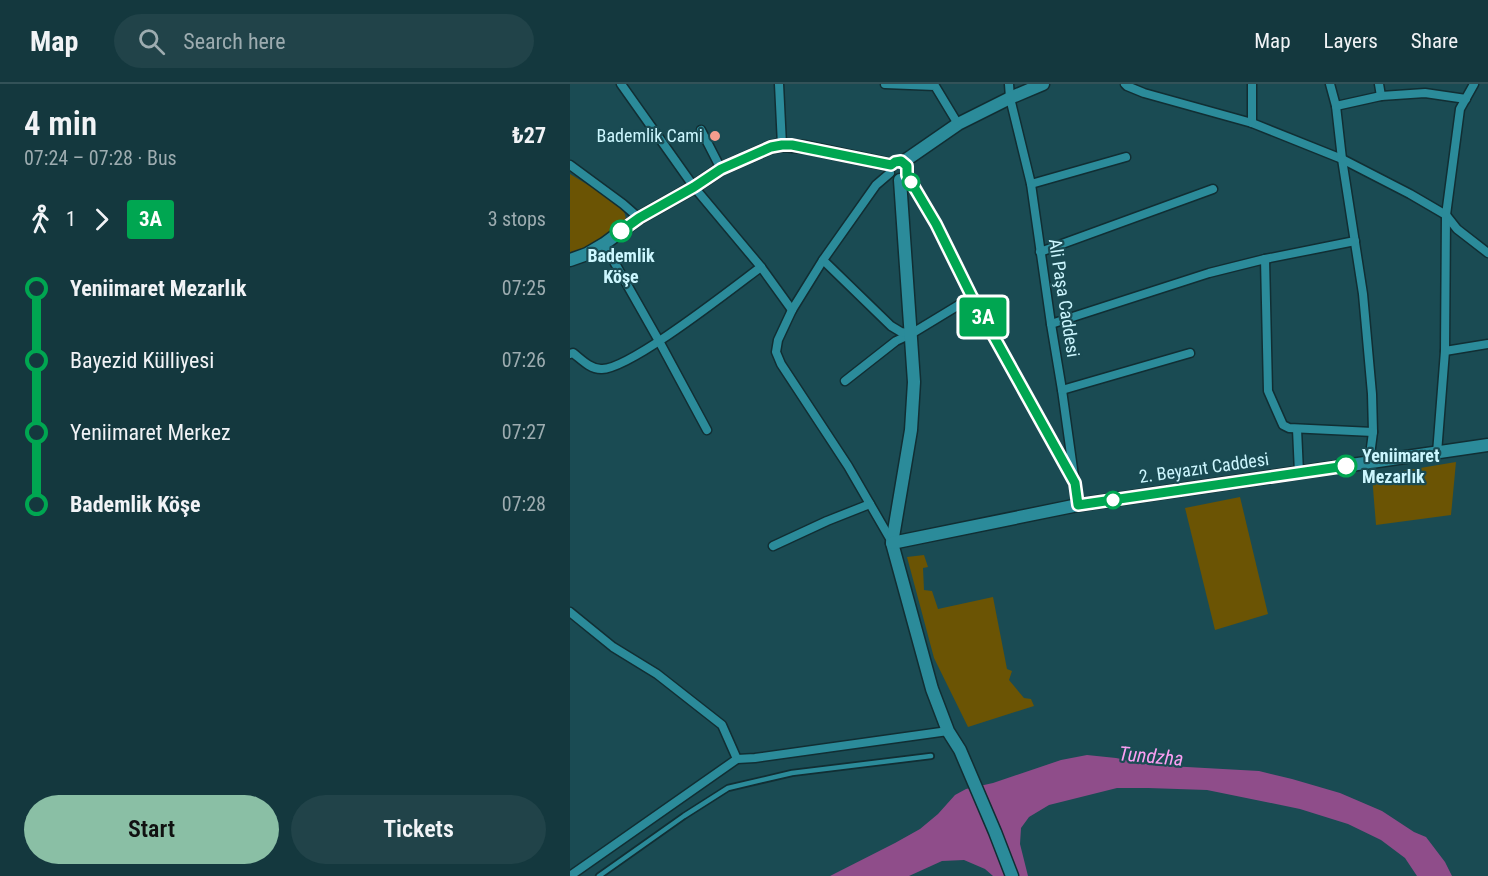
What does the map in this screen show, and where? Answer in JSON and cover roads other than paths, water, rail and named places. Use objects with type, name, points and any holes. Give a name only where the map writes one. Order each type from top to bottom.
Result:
[{"type":"street","points":[[621,84],[694,187],[792,310]]},
{"type":"street","points":[[779,84],[782,145]]},
{"type":"street","points":[[885,84],[935,86],[958,124]]},
{"type":"street","name":"Ali Paşa Caddesi","points":[[1009,84],[1010,98],[1030,184],[1078,505]]},
{"type":"street","points":[[1012,876],[960,750],[948,731],[932,689],[892,543],[848,466],[776,352],[778,340],[792,310],[823,260],[876,185],[898,171],[958,124],[1043,84]]},
{"type":"street","points":[[1125,84],[1144,93],[1252,123],[1342,159],[1446,215],[1457,229],[1487,252]]},
{"type":"street","points":[[1252,84],[1252,123]]},
{"type":"street","points":[[1330,84],[1336,106],[1363,294],[1372,394],[1373,432],[1370,463]]},
{"type":"street","points":[[1379,84],[1381,96]]},
{"type":"street","points":[[1437,453],[1445,351],[1446,215],[1460,109],[1474,84]]},
{"type":"street","points":[[1336,106],[1424,89],[1466,99]]},
{"type":"street","points":[[701,130],[721,169]]},
{"type":"street","points":[[570,260],[587,254],[604,244],[639,218],[721,169],[761,151],[782,145],[805,147],[898,171],[936,224],[972,297],[1075,483]]},
{"type":"street","points":[[1030,184],[1126,157]]},
{"type":"street","points":[[570,165],[639,218]]},
{"type":"street","points":[[892,543],[912,422],[914,382],[898,171]]},
{"type":"street","points":[[1040,252],[1213,189]]},
{"type":"street","points":[[1051,324],[1209,273],[1355,241]]},
{"type":"street","points":[[604,244],[708,430]]},
{"type":"street","points":[[1265,259],[1268,391],[1283,425],[1298,429],[1373,432]]},
{"type":"street","points":[[823,260],[891,326],[901,332],[911,334]]},
{"type":"street","points":[[571,351],[590,366],[603,370],[616,366],[659,341],[760,267]]},
{"type":"street","points":[[845,381],[896,341],[972,297]]},
{"type":"street","points":[[1445,351],[1488,344]]},
{"type":"street","points":[[1062,390],[1190,353]]},
{"type":"street","points":[[1298,429],[1299,473]]},
{"type":"street","name":"2. Beyazıt Caddesi","points":[[892,543],[1078,505],[1488,445]]},
{"type":"street","points":[[772,546],[827,520],[870,504]]},
{"type":"street","points":[[570,612],[613,647],[657,674],[722,725],[736,759]]},
{"type":"street","points":[[570,876],[736,759],[948,731]]},
{"type":"lane","points":[[600,876],[684,816],[728,788],[792,773],[931,756]]},
{"type":"place","name":"Bademlik Cami","points":[[715,136]]},
{"type":"place","name":"Bademlik Köşe","points":[[621,231]]},
{"type":"place","name":"Yeniimaret Mezarlık","points":[[1346,466]]},
{"type":"water label","name":"Tundzha","points":[[1151,756]]}]
